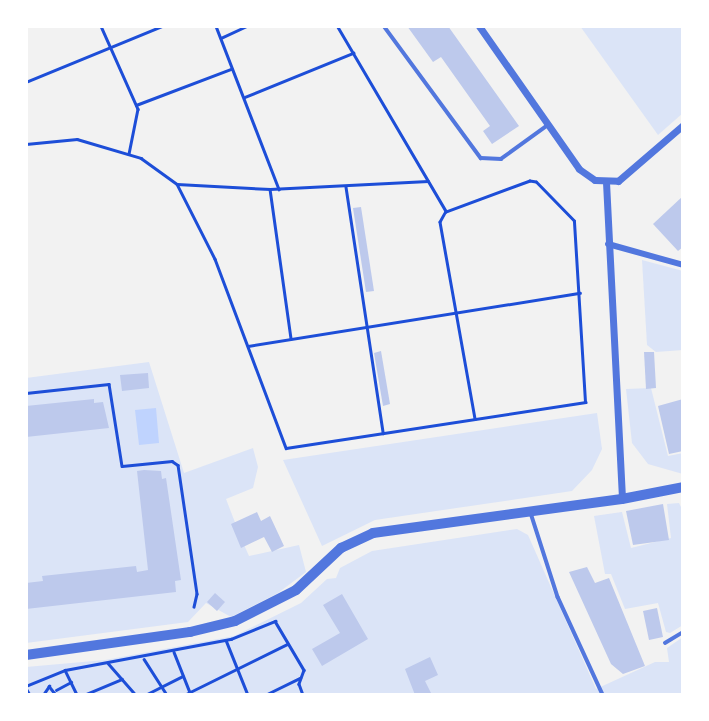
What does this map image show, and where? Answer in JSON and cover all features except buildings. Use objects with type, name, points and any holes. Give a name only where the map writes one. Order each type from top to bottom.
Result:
[{"type":"street","points":[[479,26],[579,169],[606,182],[626,175],[683,125]]},
{"type":"street","points":[[606,182],[622,499]]},
{"type":"street","points":[[608,244],[683,265]]},
{"type":"street","points":[[26,655],[190,632],[234,621],[296,590],[341,548],[365,536],[681,490]]},
{"type":"lane","points":[[384,26],[481,158],[500,159],[548,125]]},
{"type":"lane","points":[[530,511],[558,597],[604,695]]},
{"type":"lane","points":[[665,643],[683,632]]},
{"type":"path","points":[[101,26],[136,105],[129,155]]},
{"type":"path","points":[[26,82],[162,26]]},
{"type":"path","points":[[216,26],[279,189]]},
{"type":"path","points":[[220,38],[247,26]]},
{"type":"path","points":[[337,26],[446,212]]},
{"type":"path","points":[[244,97],[353,53]]},
{"type":"path","points":[[136,105],[233,69]]},
{"type":"path","points":[[26,138],[28,144],[77,138],[129,155],[177,184],[279,189],[428,181]]},
{"type":"path","points":[[177,184],[215,259],[286,448],[586,402],[574,221],[536,182],[446,212],[440,222],[475,419]]},
{"type":"path","points":[[346,186],[383,433]]},
{"type":"path","points":[[270,189],[291,339]]},
{"type":"path","points":[[248,346],[580,293]]},
{"type":"path","points":[[26,393],[109,384],[121,466],[172,461],[178,465],[197,594],[194,607]]},
{"type":"path","points":[[30,695],[26,687],[65,670],[174,652],[226,640],[275,621],[303,668],[299,684],[303,695]]},
{"type":"path","points":[[226,640],[248,695]]},
{"type":"path","points":[[184,695],[287,644]]},
{"type":"path","points":[[174,652],[190,693]]},
{"type":"path","points":[[144,657],[167,695]]},
{"type":"path","points":[[108,663],[136,695]]},
{"type":"path","points":[[57,665],[60,672]]},
{"type":"path","points":[[65,670],[77,695]]},
{"type":"path","points":[[145,695],[183,676]]},
{"type":"path","points":[[265,695],[303,676]]},
{"type":"path","points":[[44,679],[47,686],[56,690]]},
{"type":"path","points":[[84,695],[122,679]]},
{"type":"path","points":[[56,690],[71,682]]},
{"type":"path","points":[[43,695],[47,686]]},
{"type":"path","points":[[56,690],[56,695]]},
{"type":"shaded area","points":[[580,26],[683,26],[683,113],[658,135]]},
{"type":"shaded area","points":[[642,260],[683,271],[683,350],[656,352],[647,345]]},
{"type":"shaded area","points":[[149,362],[184,473],[253,448],[258,467],[253,488],[226,499],[241,538],[249,556],[299,545],[306,572],[278,593],[231,617],[206,603],[188,622],[26,643],[26,378]]},
{"type":"shaded area","points":[[651,388],[668,456],[683,453],[683,474],[648,464],[632,443],[626,389]]},
{"type":"shaded area","points":[[597,413],[602,449],[592,470],[572,491],[375,520],[322,546],[283,460]]},
{"type":"shaded area","points":[[679,503],[683,511],[683,625],[670,633],[666,632],[658,603],[625,609],[611,574],[605,574],[594,516],[622,512],[631,548],[671,538],[667,504]]},
{"type":"shaded area","points":[[517,529],[528,535],[596,689],[655,662],[669,662],[667,648],[683,637],[683,695],[26,695],[26,667],[105,660],[234,636],[301,603],[327,579],[336,578],[340,568],[372,551]]},
{"type":"water","points":[[156,408],[159,443],[139,445],[135,410]]}]
